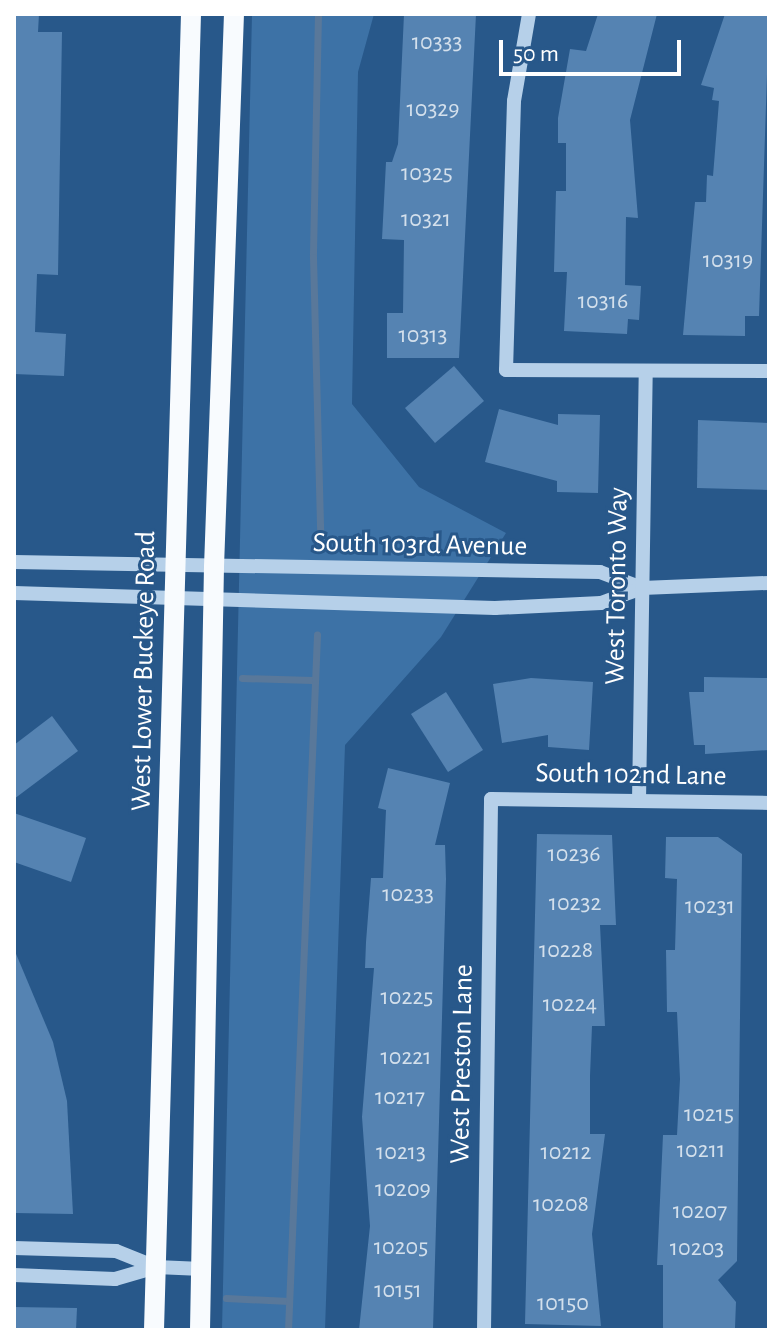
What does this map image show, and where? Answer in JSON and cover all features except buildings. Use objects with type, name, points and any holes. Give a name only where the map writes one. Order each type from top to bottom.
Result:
[{"type":"main road","name":"West Lower Buckeye Road","points":[[191,14],[202,1269],[200,1330]]},
{"type":"main road","name":"West Lower Buckeye Road","points":[[154,1330],[194,566],[234,14]]},
{"type":"street","points":[[529,14],[514,101],[506,370],[769,371]]},
{"type":"street","name":"West Toronto Way","points":[[639,801],[646,371]]},
{"type":"street","name":"South 103rd Avenue","points":[[14,562],[600,572],[642,588]]},
{"type":"street","name":"South 103rd Avenue","points":[[14,593],[495,608],[601,603],[642,588],[769,583]]},
{"type":"street","name":"South 102nd Lane","points":[[491,799],[769,803]]},
{"type":"street","name":"West Preston Lane","points":[[484,1330],[491,799]]},
{"type":"street","points":[[14,1248],[116,1251],[156,1267]]},
{"type":"street","points":[[14,1275],[115,1279],[156,1267],[202,1269]]},
{"type":"shaded area","points":[[252,14],[374,14],[358,72],[352,404],[419,487],[506,533],[441,637],[345,745],[325,1330],[222,1330]]},
{"type":"waterway","points":[[318,14],[313,257],[320,531]]},
{"type":"waterway","points":[[288,1330],[317,635]]},
{"type":"waterway","points":[[242,678],[312,680]]},
{"type":"waterway","points":[[226,1298],[289,1301]]}]
